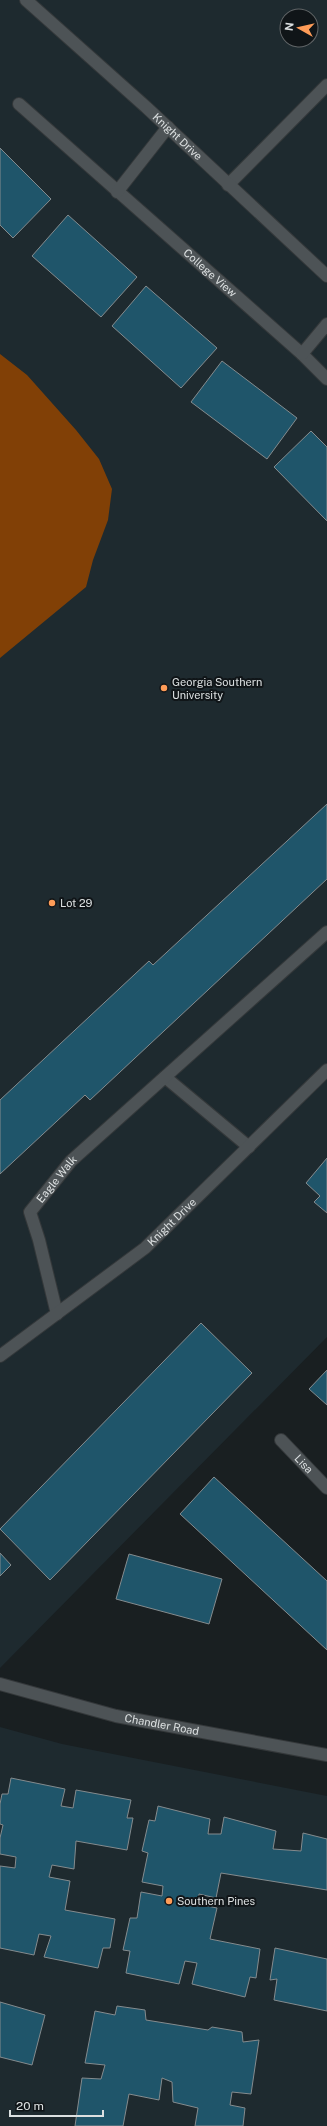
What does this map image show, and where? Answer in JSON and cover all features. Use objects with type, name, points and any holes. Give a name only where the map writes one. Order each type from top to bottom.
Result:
[{"type":"street","name":"Knight Drive","points":[[26,0],[168,127],[228,185],[327,276]]},
{"type":"street","points":[[228,185],[327,85]]},
{"type":"street","name":"College View","points":[[19,104],[302,354],[327,380]]},
{"type":"street","points":[[117,192],[168,127]]},
{"type":"street","points":[[302,354],[327,324]]},
{"type":"street","name":"Eagle Walk","points":[[56,1314],[39,1240],[30,1212],[71,1160],[327,932]]},
{"type":"street","name":"Knight Drive","points":[[0,1356],[145,1248],[327,1070]]},
{"type":"street","points":[[165,1077],[249,1147]]},
{"type":"street","name":"Lisa","points":[[281,1440],[327,1488]]},
{"type":"street","name":"Chandler Road","points":[[0,1684],[116,1716],[327,1756]]},
{"type":"shaded area","name":"Georgia Southern University","points":[[0,0],[327,0],[327,1337],[0,1668]]},
{"type":"shaded area","points":[[0,354],[27,375],[76,430],[99,459],[112,489],[108,520],[93,560],[86,587],[0,658]]},
{"type":"shaded area","points":[[0,1727],[62,1744],[327,1796],[327,2126],[0,2126]]},
{"type":"building","points":[[0,148],[51,199],[13,238],[0,225]]},
{"type":"building","points":[[68,215],[137,277],[101,317],[32,256]]},
{"type":"building","points":[[146,286],[217,348],[181,388],[112,326]]},
{"type":"building","points":[[222,361],[297,418],[267,459],[191,402]]},
{"type":"building","points":[[311,431],[327,447],[327,521],[274,467]]},
{"type":"building","points":[[327,804],[327,879],[90,1100],[85,1095],[0,1174],[0,1100],[149,961],[153,965]]},
{"type":"building","points":[[327,1158],[327,1213],[314,1202],[320,1196],[306,1183]]},
{"type":"building","points":[[201,1323],[252,1373],[50,1580],[0,1529]]},
{"type":"building","points":[[327,1370],[327,1405],[309,1389]]},
{"type":"building","points":[[214,1477],[327,1581],[327,1650],[180,1514]]},
{"type":"building","points":[[0,1553],[11,1565],[0,1576]]},
{"type":"building","points":[[129,1554],[222,1579],[209,1624],[116,1599]]},
{"type":"building","points":[[11,1778],[65,1789],[61,1806],[73,1808],[76,1790],[131,1800],[127,1818],[133,1818],[127,1850],[76,1841],[74,1869],[52,1865],[49,1877],[70,1881],[65,1910],[115,1919],[110,1948],[103,1948],[98,1968],[44,1957],[51,1936],[39,1934],[34,1955],[0,1948],[0,1866],[15,1868],[16,1857],[0,1854],[0,1838],[3,1825],[0,1824],[0,1804],[2,1794],[8,1794]]},
{"type":"building","name":"Southern Pines","points":[[158,1806],[210,1819],[208,1834],[221,1834],[224,1817],[276,1831],[273,1849],[301,1851],[303,1833],[327,1839],[327,1890],[221,1873],[216,1898],[199,1894],[198,1904],[217,1908],[210,1939],[260,1949],[256,1978],[250,1977],[245,1997],[192,1984],[197,1963],[185,1961],[179,1984],[126,1973],[130,1951],[123,1950],[130,1918],[137,1918],[141,1892],[162,1896],[163,1886],[142,1882],[148,1853],[142,1851],[149,1820],[155,1821]]},
{"type":"building","points":[[275,1948],[327,1959],[327,2011],[274,2000],[277,1979],[270,1980]]},
{"type":"building","points":[[0,2002],[45,2015],[32,2065],[0,2057]]},
{"type":"building","points":[[117,2006],[145,2010],[146,2020],[208,2030],[212,2027],[242,2032],[243,2042],[259,2040],[251,2094],[232,2092],[230,2105],[245,2108],[243,2126],[195,2126],[198,2108],[173,2102],[172,2082],[162,2078],[159,2100],[129,2094],[123,2126],[75,2126],[82,2078],[101,2079],[105,2065],[85,2063],[95,2011],[115,2015]]},
{"type":"place","name":"Georgia Southern University","points":[[164,688]]},
{"type":"place","name":"Lot 29","points":[[52,903]]},
{"type":"place","name":"Southern Pines","points":[[169,1901]]}]
